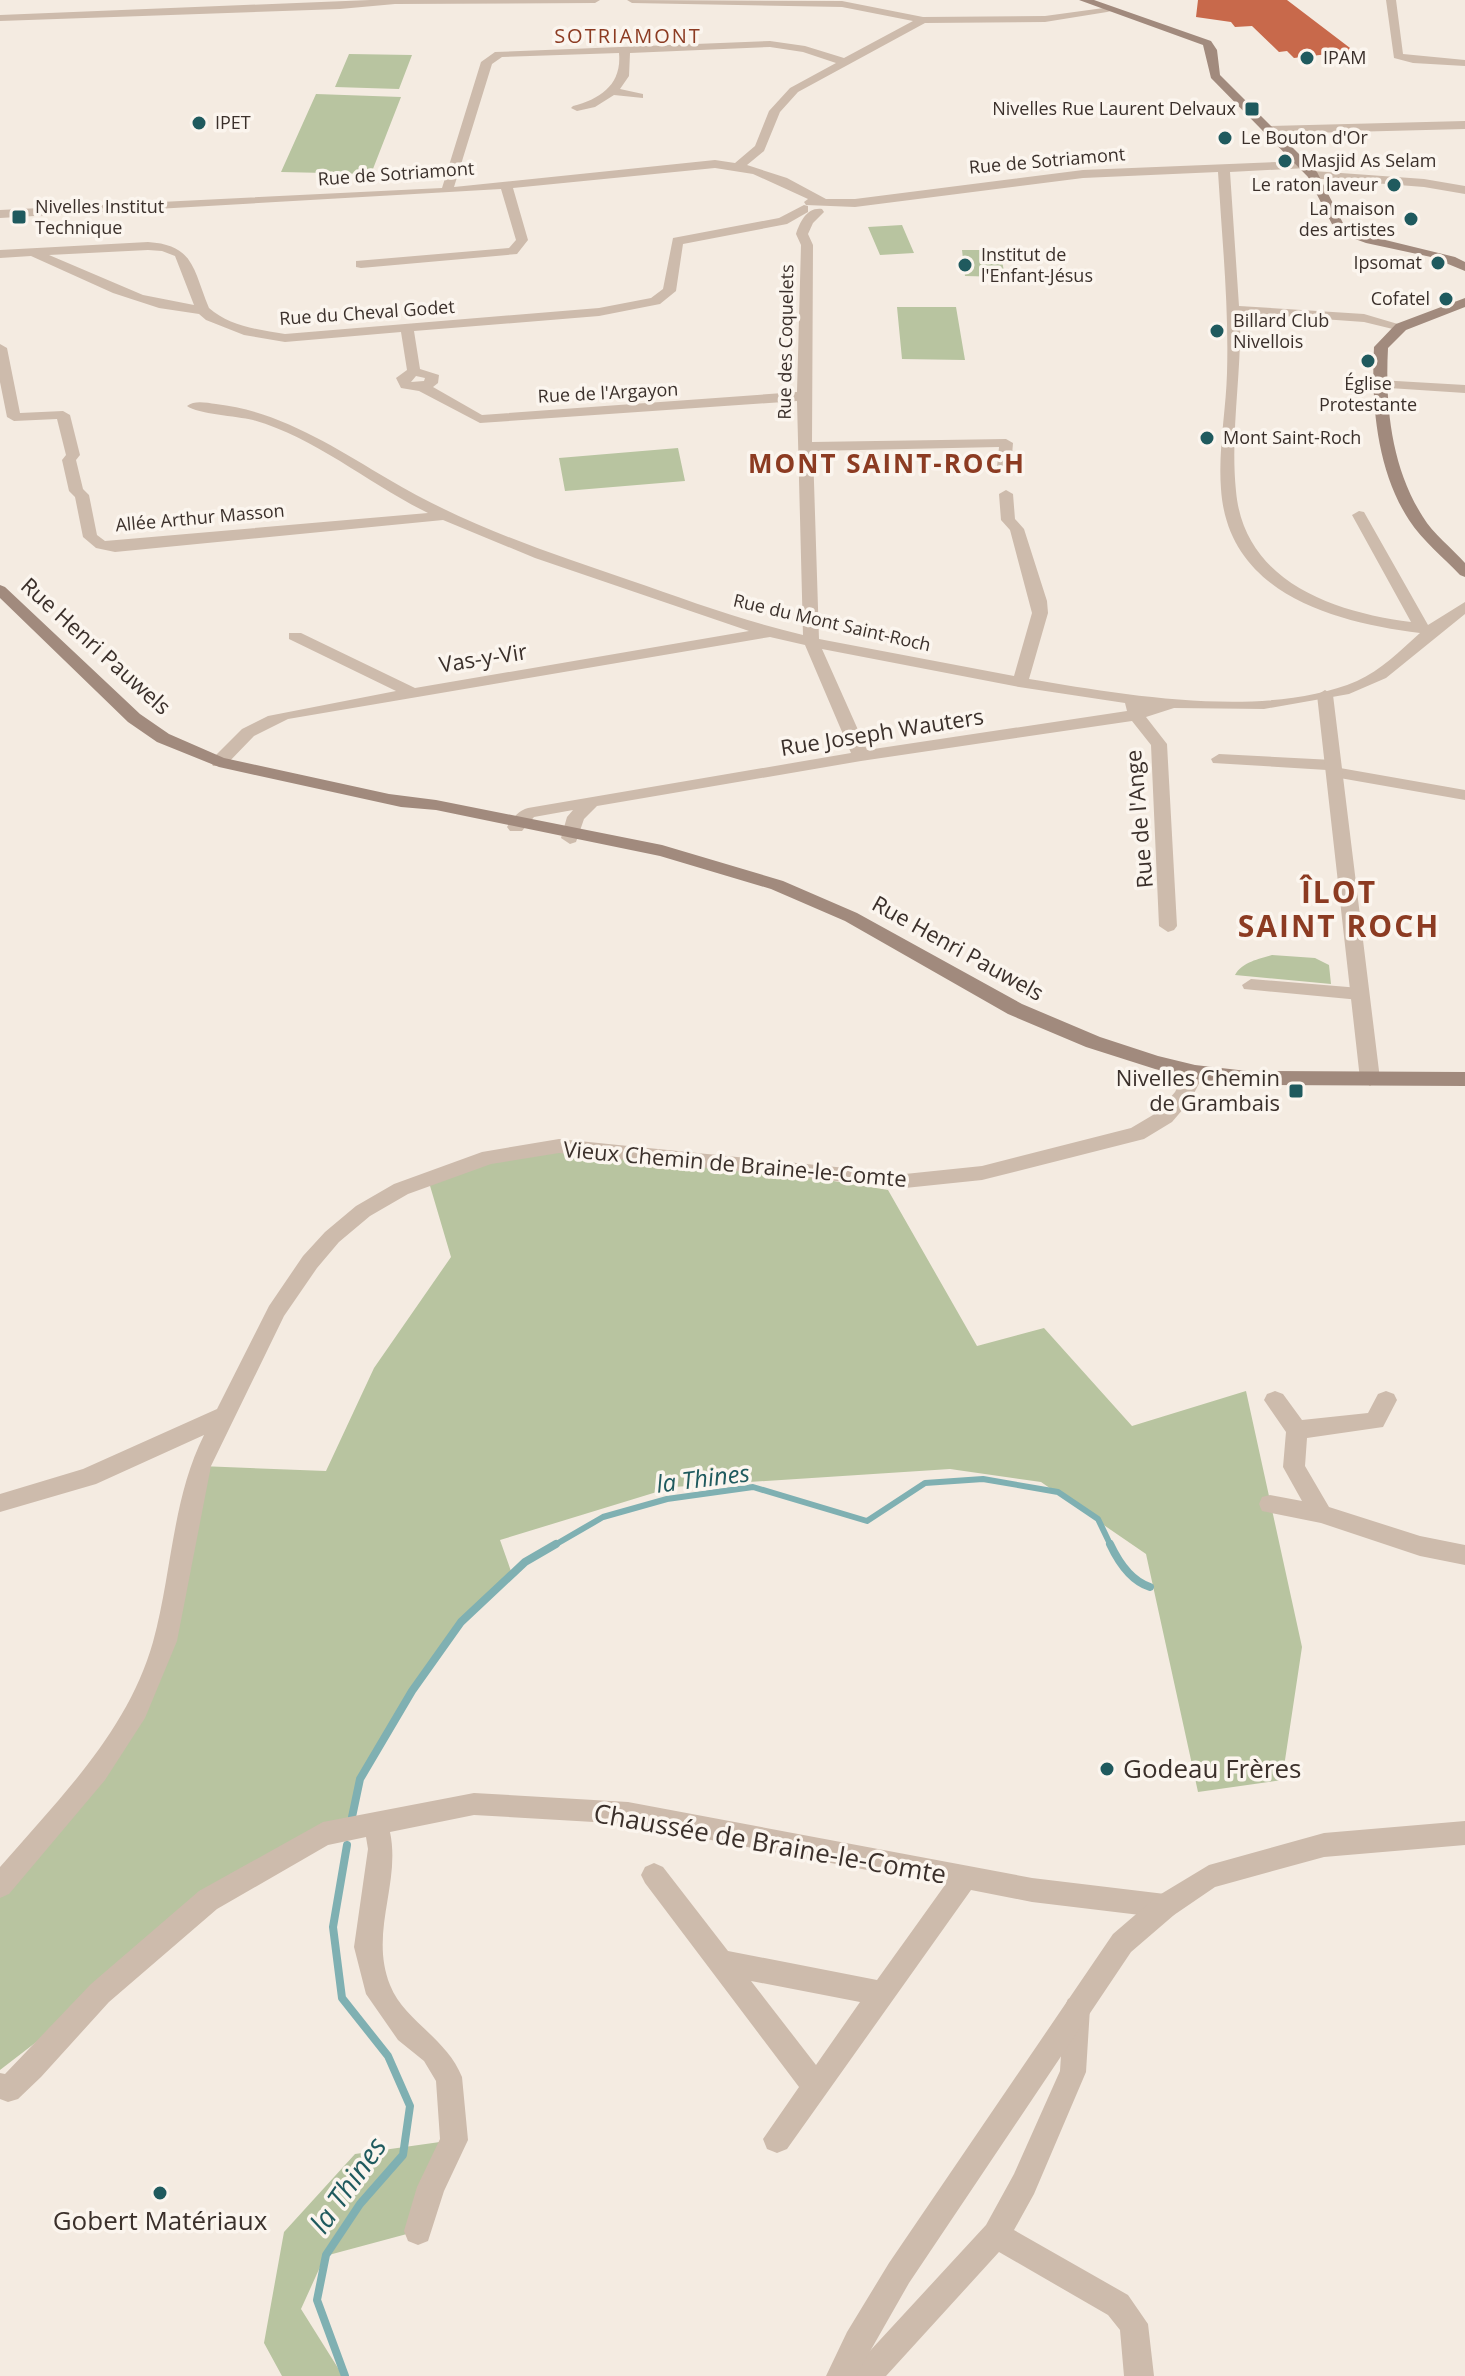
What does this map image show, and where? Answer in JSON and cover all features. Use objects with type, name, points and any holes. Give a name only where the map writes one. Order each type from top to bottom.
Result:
[{"type":"main road","points":[[1088,2],[1207,43],[1213,51],[1212,69],[1215,76],[1308,170],[1340,229],[1463,262]]},
{"type":"main road","points":[[1464,301],[1401,327],[1381,347],[1379,384],[1387,451],[1416,519],[1465,572]]},
{"type":"main road","name":"Rue Henri Pauwels","points":[[0,590],[134,718],[163,738],[219,762],[700,862],[777,885],[851,917],[1015,1009],[1093,1042],[1195,1072],[1370,1079],[1465,1079]]},
{"type":"street","points":[[0,18],[340,6],[376,0],[387,3],[395,0],[595,0]]},
{"type":"street","points":[[632,0],[842,4],[923,20],[1015,20],[1107,9]]},
{"type":"street","points":[[1053,0],[1070,15]]},
{"type":"street","points":[[1391,0],[1398,56],[1413,60],[1465,63]]},
{"type":"street","points":[[1070,15],[1088,2]]},
{"type":"street","points":[[739,165],[760,148],[770,120],[783,99],[806,83],[923,20]]},
{"type":"street","points":[[447,191],[479,84],[492,56],[517,51],[783,45],[848,63]]},
{"type":"street","points":[[577,108],[594,104],[623,75],[624,49]]},
{"type":"street","points":[[610,91],[639,96]]},
{"type":"street","points":[[1268,130],[1465,125]]},
{"type":"street","points":[[754,168],[767,158],[760,148]]},
{"type":"street","name":"Rue de Sotriamont","points":[[0,214],[447,191],[693,165],[754,168],[790,185],[813,209],[1007,181],[1115,172],[1308,170],[1465,190]]},
{"type":"street","points":[[1224,169],[1232,309],[1233,403],[1228,482],[1233,513],[1242,537],[1267,572],[1298,598],[1323,609],[1427,629]]},
{"type":"street","points":[[361,264],[513,251],[522,240],[506,184]]},
{"type":"street","points":[[671,229],[685,237],[783,221],[796,224],[813,209]]},
{"type":"street","name":"Rue des Coquelets","points":[[813,209],[802,234],[807,245],[804,396],[811,641],[861,756]]},
{"type":"street","name":"Rue du Cheval Godet","points":[[203,310],[221,323],[244,331],[285,338],[599,312],[655,301],[669,291],[674,245],[685,237]]},
{"type":"street","points":[[0,254],[33,252],[148,246],[172,249],[184,263],[203,310],[138,299],[33,252]]},
{"type":"street","points":[[1232,309],[1364,318],[1401,327]]},
{"type":"street","name":"Rue de l'Argayon","points":[[407,330],[414,372],[427,372],[433,377],[431,383],[422,387],[480,419],[804,396]]},
{"type":"street","name":"Allée Arthur Masson","points":[[0,348],[14,417],[63,415],[73,455],[69,460],[76,491],[82,495],[90,537],[101,545],[125,546],[443,515]]},
{"type":"street","points":[[1379,384],[1465,389]]},
{"type":"street","name":"Rue du Mont Saint-Roch","points":[[194,406],[220,406],[262,418],[318,445],[398,493],[443,515],[523,548],[770,632],[893,661],[1020,682],[1061,708],[1103,696],[1134,707]]},
{"type":"street","points":[[805,447],[1006,443],[1004,467]]},
{"type":"street","points":[[1006,494],[1008,520],[1017,529],[1039,601],[1039,621],[1020,682]]},
{"type":"street","points":[[1359,515],[1427,629]]},
{"type":"street","points":[[1370,1079],[1325,695],[1345,691],[1394,667],[1427,629],[1465,607]]},
{"type":"street","name":"Vas-y-Vir","points":[[219,762],[242,735],[258,724],[285,715],[770,632]]},
{"type":"street","points":[[295,636],[410,692]]},
{"type":"street","name":"Rue Joseph Wauters","points":[[517,824],[528,813],[861,756],[1061,708],[1102,720],[1134,707],[1186,703],[1261,704],[1325,695]]},
{"type":"street","points":[[1102,720],[1103,696]]},
{"type":"street","name":"Rue de l'Ange","points":[[1134,707],[1159,744],[1168,926]]},
{"type":"street","points":[[1219,759],[1334,768],[1465,795]]},
{"type":"street","points":[[572,836],[576,817],[592,801]]},
{"type":"street","points":[[1251,985],[1360,994]]},
{"type":"street","name":"Vieux Chemin de Braine-le-Comte","points":[[0,1886],[102,1765],[135,1717],[157,1670],[165,1641],[200,1466],[276,1312],[310,1262],[363,1211],[401,1189],[489,1157],[524,1150],[577,1146],[905,1181],[982,1173],[1100,1146],[1137,1134],[1165,1117],[1183,1096],[1195,1072]]},
{"type":"street","points":[[1275,1400],[1297,1430],[1294,1467],[1321,1514]]},
{"type":"street","points":[[1297,1430],[1375,1421],[1386,1400]]},
{"type":"street","points":[[0,1503],[88,1477],[223,1416]]},
{"type":"street","points":[[1270,1504],[1321,1514],[1386,1537],[1465,1555]]},
{"type":"street","name":"Chaussée de Braine-le-Comte","points":[[0,2086],[8,2089],[32,2068],[100,1993],[208,1900],[323,1834],[474,1804],[628,1813],[1032,1890],[1165,1906]]},
{"type":"street","points":[[376,1824],[381,1849],[367,1947],[379,1994],[407,2031],[433,2052],[449,2077],[454,2140],[431,2187],[418,2231]]},
{"type":"street","points":[[841,2376],[857,2342],[899,2273],[1122,1943],[1165,1906],[1209,1877],[1324,1845],[1465,1833]]},
{"type":"street","points":[[654,1875],[816,2087]]},
{"type":"street","points":[[777,2139],[965,1878]]},
{"type":"street","points":[[721,1962],[882,1994]]},
{"type":"street","points":[[866,2376],[996,2235],[1024,2184],[1073,2072],[1078,2004]]},
{"type":"street","points":[[996,2235],[1118,2305],[1134,2324],[1139,2376]]},
{"type":"green space","points":[[349,54],[412,55],[399,89],[335,87]]},
{"type":"green space","points":[[316,94],[401,97],[371,174],[281,172]]},
{"type":"green space","points":[[902,225],[914,253],[880,255],[868,227]]},
{"type":"green space","points":[[962,250],[1000,250],[1005,277],[965,276]]},
{"type":"green space","points":[[897,307],[956,307],[965,360],[902,359]]},
{"type":"green space","points":[[678,448],[685,481],[565,491],[559,458]]},
{"type":"green space","points":[[1272,955],[1315,958],[1329,965],[1331,984],[1235,975],[1246,964]]},
{"type":"green space","points":[[524,1150],[711,1161],[888,1190],[977,1346],[1044,1328],[1132,1426],[1246,1391],[1302,1647],[1282,1780],[1198,1792],[1146,1554],[1041,1482],[950,1469],[673,1487],[500,1540],[512,1574],[461,1622],[412,1691],[360,1779],[352,1817],[208,1900],[100,1993],[0,2070],[0,1888],[135,1717],[200,1466],[326,1471],[374,1368],[451,1257],[428,1179]]},
{"type":"green space","points":[[454,2140],[418,2231],[325,2256],[301,2309],[343,2376],[282,2376],[264,2343],[284,2232],[355,2154]]},
{"type":"building","name":"IPAM","points":[[1198,0],[1287,0],[1354,51],[1294,58],[1287,51],[1279,52],[1252,26],[1235,27],[1231,22],[1196,17]]},
{"type":"waterway","name":"la Thines","points":[[553,1546],[603,1517],[667,1499],[753,1487],[867,1521],[925,1483],[983,1479],[1058,1492],[1098,1519],[1110,1545]]},
{"type":"waterway","name":"la Thines","points":[[352,1817],[360,1779],[412,1691],[461,1622],[525,1562],[556,1544]]},
{"type":"waterway","name":"la Thines","points":[[1110,1545],[1126,1570],[1150,1587]]},
{"type":"waterway","name":"la Thines","points":[[345,2376],[317,2300],[326,2255],[360,2204],[403,2155],[410,2106],[388,2056],[342,1998],[333,1927],[347,1845]]},
{"type":"place","name":"IPAM","points":[[1307,58]]},
{"type":"place","name":"Nivelles Rue Laurent Delvaux","points":[[1252,109]]},
{"type":"place","name":"IPET","points":[[199,123]]},
{"type":"place","name":"Le Bouton d'Or","points":[[1225,138]]},
{"type":"place","name":"Masjid As Selam","points":[[1285,161]]},
{"type":"place","name":"Le raton laveur","points":[[1394,185]]},
{"type":"place","name":"Nivelles Institut Technique","points":[[19,217]]},
{"type":"place","name":"La maison des artistes","points":[[1411,219]]},
{"type":"place","name":"Ipsomat","points":[[1438,263]]},
{"type":"place","name":"Institut de l'Enfant-Jésus","points":[[965,265]]},
{"type":"place","name":"Cofatel","points":[[1446,299]]},
{"type":"place","name":"Billard Club Nivellois","points":[[1217,331]]},
{"type":"place","name":"Église Protestante","points":[[1368,361]]},
{"type":"place","name":"Mont Saint-Roch","points":[[1207,438]]},
{"type":"place","name":"Nivelles Chemin de Grambais","points":[[1296,1091]]},
{"type":"place","name":"Godeau Frères","points":[[1107,1769]]},
{"type":"place","name":"Gobert Matériaux","points":[[160,2193]]},
{"type":"district","name":"SOTRIAMONT","points":[[628,36]]},
{"type":"district","name":"MONT SAINT-ROCH","points":[[887,464]]},
{"type":"district","name":"ÎLOT SAINT ROCH","points":[[1339,910]]}]
